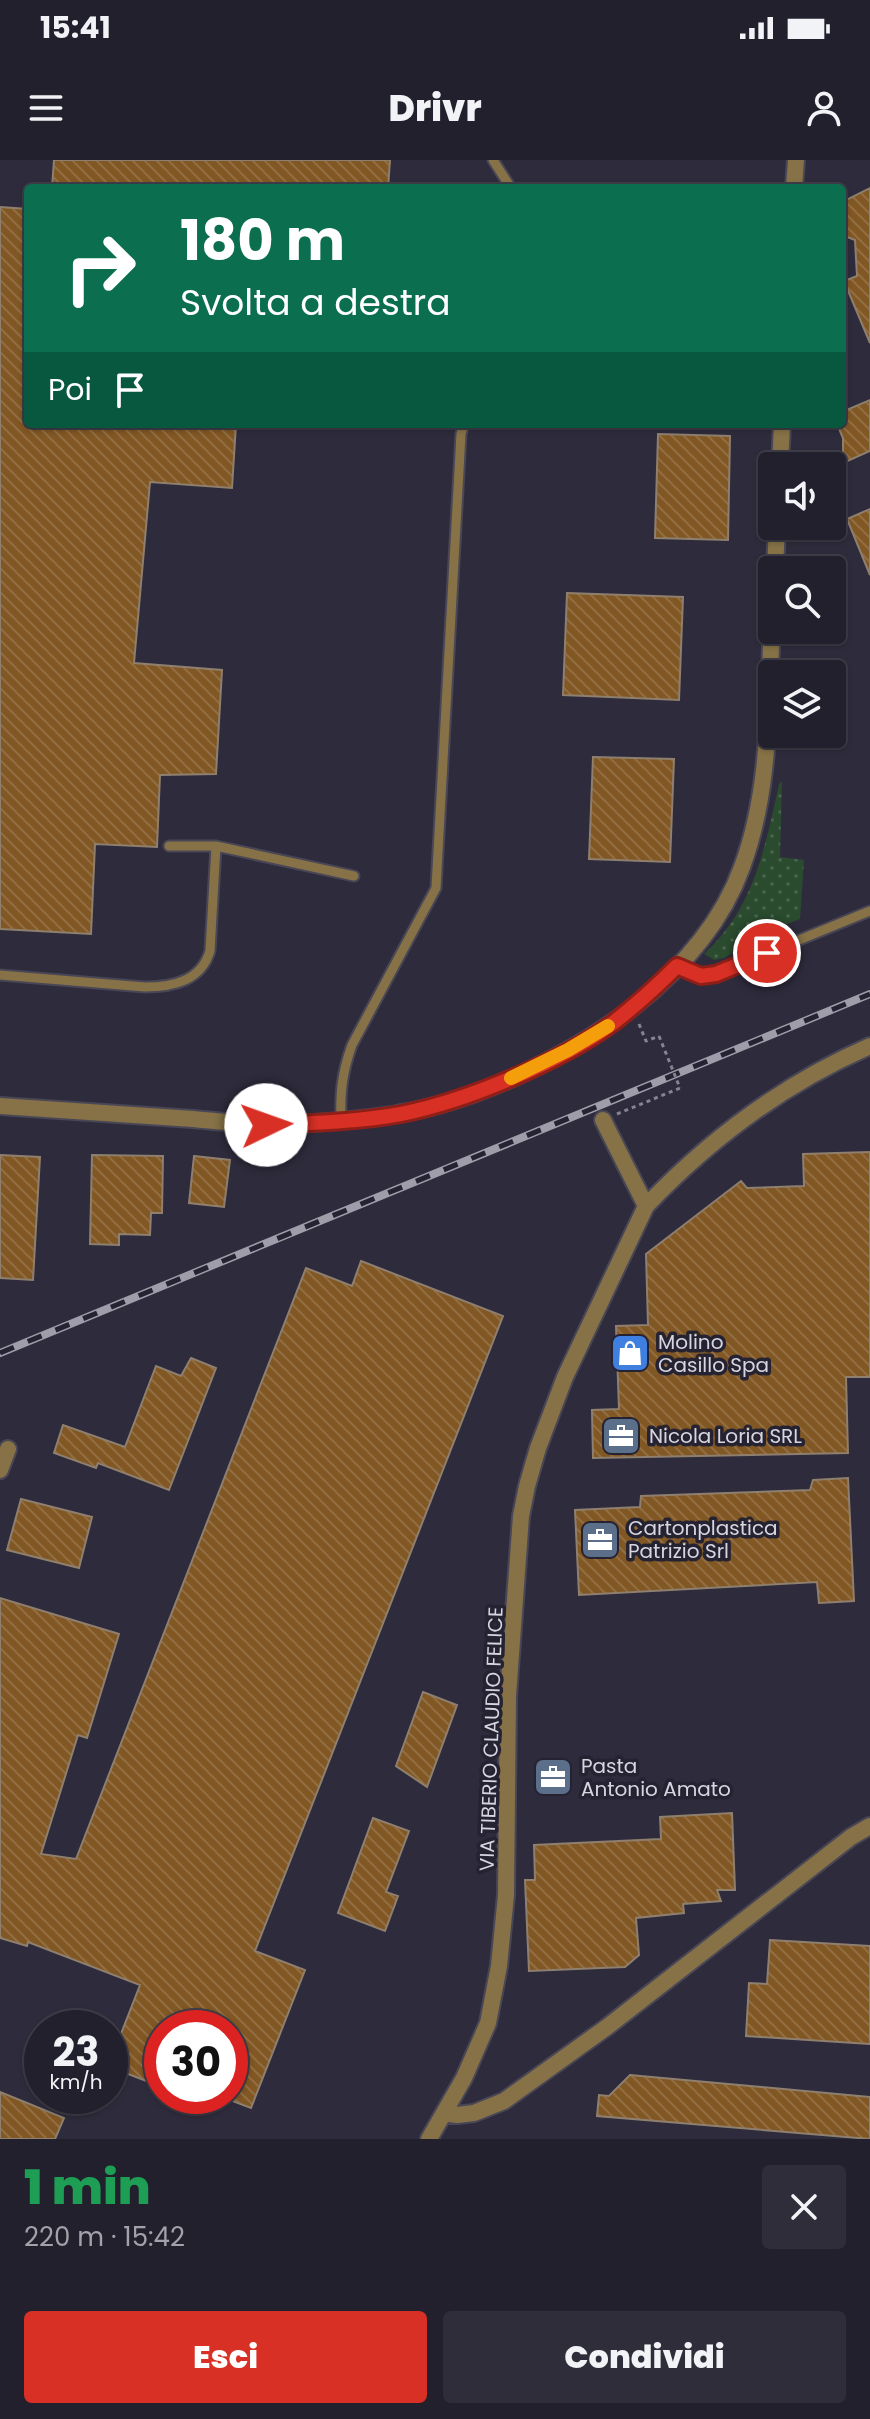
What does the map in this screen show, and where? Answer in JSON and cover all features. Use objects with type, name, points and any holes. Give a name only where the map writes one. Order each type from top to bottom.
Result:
[{"type":"street","points":[[794,184],[796,160]]},
{"type":"street","points":[[781,452],[782,428]]},
{"type":"street","points":[[0,1106],[266,1125],[400,1114],[450,1101],[514,1077],[610,1025],[644,998],[706,933],[726,904],[742,867],[764,772],[771,644]]},
{"type":"street","name":"VIA TIBERIO CLAUDIO FELICE","points":[[429,2139],[464,2078],[488,2023],[499,1966],[506,1895],[508,1696],[521,1516],[538,1448],[565,1377],[646,1206],[696,1156],[771,1099],[870,1046]]},
{"type":"street","points":[[603,1120],[646,1206]]},
{"type":"street","points":[[0,1470],[8,1449]]},
{"type":"street","points":[[444,2113],[474,2113],[504,2101],[607,2027],[779,1892],[870,1826]]},
{"type":"lane","points":[[493,160],[508,184]]},
{"type":"lane","points":[[341,1121],[340,1086],[352,1045],[436,888],[463,428]]},
{"type":"lane","points":[[169,846],[216,846],[354,876]]},
{"type":"lane","points":[[0,975],[145,987],[165,987],[186,981],[204,967],[210,951],[216,846]]},
{"type":"lane","points":[[677,966],[701,976],[716,974],[870,911]]},
{"type":"path","points":[[603,1120],[680,1088],[659,1036],[646,1041],[642,1031]]},
{"type":"green space","points":[[782,781],[780,857],[804,860],[800,919],[779,927],[724,958],[714,960],[704,954],[735,917],[746,897],[762,854]]},
{"type":"building","points":[[54,160],[390,160],[388,184],[52,184]]},
{"type":"building","points":[[870,188],[870,343],[846,286],[846,280],[857,276],[855,240],[846,237],[846,200]]},
{"type":"building","points":[[0,207],[24,209],[24,428],[236,428],[232,488],[150,482],[134,663],[222,670],[216,774],[160,775],[157,847],[95,844],[91,934],[0,929]]},
{"type":"building","points":[[870,400],[870,451],[846,462],[839,428],[846,428],[846,410]]},
{"type":"building","points":[[658,434],[730,436],[728,540],[655,538]]},
{"type":"building","points":[[870,509],[870,575],[847,519]]},
{"type":"building","points":[[567,593],[683,597],[679,700],[563,695]]},
{"type":"building","points":[[593,757],[674,759],[670,862],[589,859]]},
{"type":"building","points":[[870,1152],[870,1377],[846,1377],[848,1453],[593,1458],[592,1410],[619,1409],[616,1326],[648,1325],[646,1254],[741,1181],[747,1188],[804,1186],[803,1154]]},
{"type":"building","points":[[0,1155],[40,1157],[33,1280],[0,1278]]},
{"type":"building","points":[[92,1155],[163,1156],[162,1213],[151,1213],[150,1235],[119,1234],[119,1245],[90,1244]]},
{"type":"building","points":[[194,1156],[230,1160],[224,1207],[189,1203]]},
{"type":"building","points":[[361,1261],[503,1316],[255,1951],[305,1970],[251,2108],[248,2107],[248,2010],[144,2010],[144,2080],[128,2074],[128,2016],[140,1985],[28,1942],[27,1946],[0,1938],[0,1598],[119,1634],[87,1738],[78,1735],[41,1854],[76,1859],[306,1268],[352,1286]]},
{"type":"building","points":[[191,1358],[216,1368],[169,1490],[98,1463],[96,1468],[54,1453],[63,1425],[125,1447],[156,1366],[181,1376]]},
{"type":"building","points":[[848,1478],[854,1601],[819,1603],[817,1582],[579,1595],[575,1510],[640,1507],[641,1496],[810,1490],[813,1480]]},
{"type":"building","points":[[21,1499],[92,1517],[79,1568],[7,1550]]},
{"type":"building","points":[[423,1692],[457,1705],[427,1787],[396,1766]]},
{"type":"building","points":[[732,1813],[735,1890],[717,1890],[721,1901],[683,1904],[684,1913],[636,1918],[639,1955],[625,1967],[529,1971],[525,1880],[535,1880],[534,1845],[661,1839],[660,1817]]},
{"type":"building","points":[[373,1818],[409,1831],[386,1892],[398,1896],[385,1931],[338,1913]]},
{"type":"building","points":[[770,1940],[870,1946],[870,2044],[746,2036],[749,1983],[767,1984]]},
{"type":"building","points":[[630,2075],[870,2097],[870,2139],[597,2116],[599,2095],[609,2096]]},
{"type":"building","points":[[0,2092],[24,2102],[24,2114],[54,2114],[64,2118],[55,2139],[0,2139]]},
{"type":"railway","points":[[0,1353],[870,994]]},
{"type":"slow traffic","points":[[511,1078],[608,1026]]},
{"type":"place","name":"Molino Casillo Spa","points":[[630,1353]]},
{"type":"place","name":"Nicola Loria SRL","points":[[621,1436]]},
{"type":"place","name":"Cartonplastica Patrizio Srl","points":[[600,1540]]},
{"type":"place","name":"Pasta Antonio Amato","points":[[553,1777]]},
{"type":"route","points":[[266,1125],[400,1114],[450,1101],[514,1077],[568,1050],[610,1025],[677,966],[701,976],[716,974],[767,953]]}]
